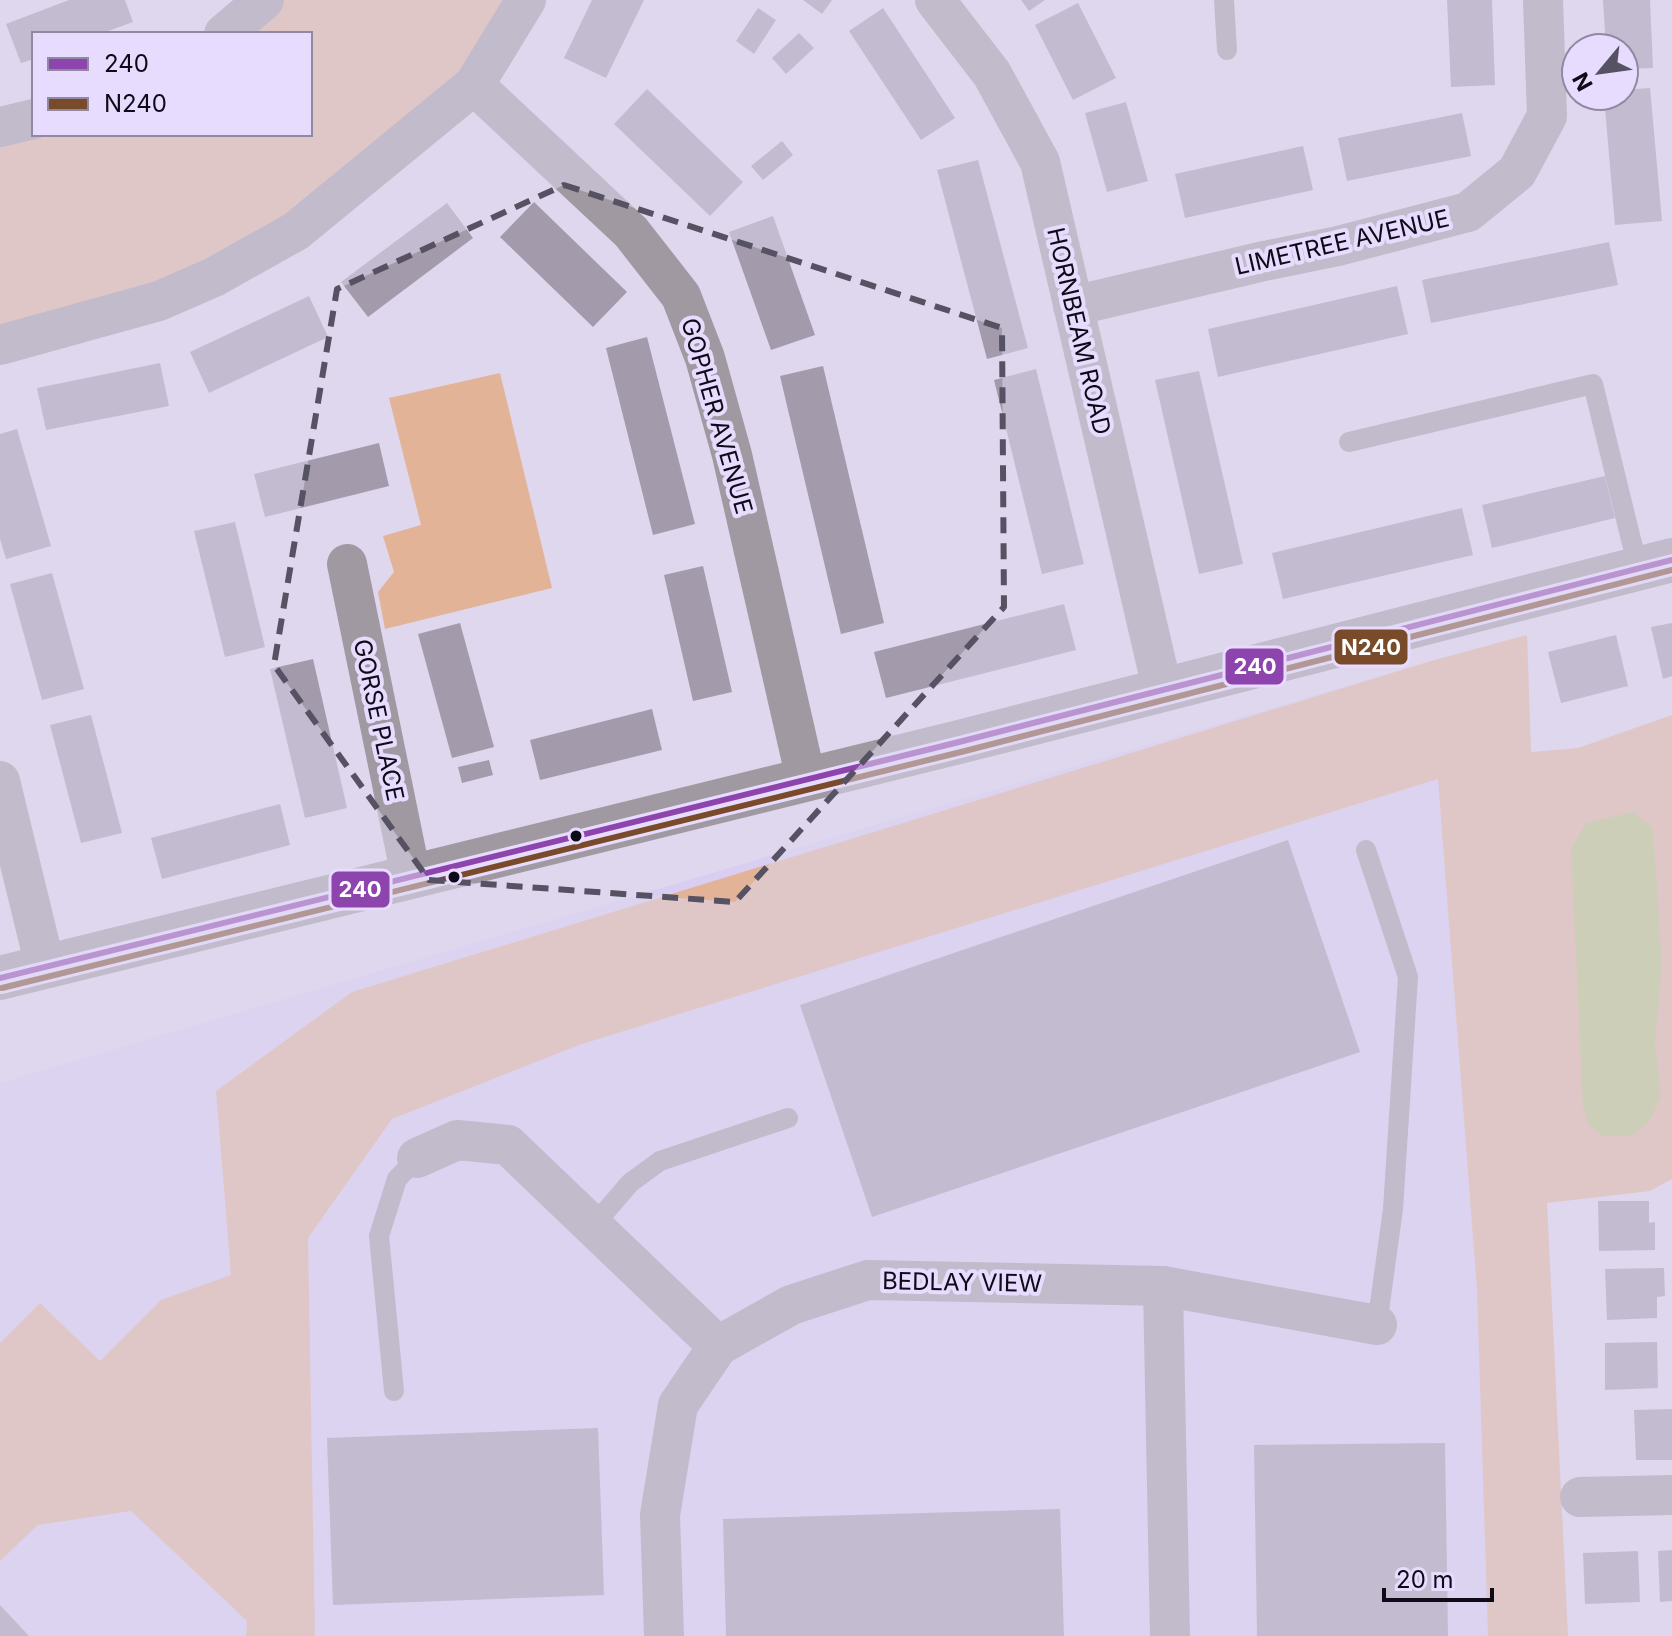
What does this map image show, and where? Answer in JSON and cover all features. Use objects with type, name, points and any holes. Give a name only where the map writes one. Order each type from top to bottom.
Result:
[{"type":"street","points":[[226,32],[264,0]]},
{"type":"street","points":[[0,345],[159,301],[214,277],[296,231],[474,85],[526,0]]},
{"type":"street","name":"HORNBEAM ROAD","points":[[935,0],[992,74],[1040,162],[1162,688]]},
{"type":"street","name":"LIMETREE AVENUE","points":[[1073,306],[1338,246],[1468,212],[1517,172],[1547,116],[1543,0]]},
{"type":"street","name":"GOPHER AVENUE","points":[[474,85],[631,232],[681,296],[705,358],[732,455],[806,779]]},
{"type":"street","points":[[0,127],[32,119]]},
{"type":"street","name":"GORSE PLACE","points":[[347,564],[411,876]]},
{"type":"street","points":[[0,978],[806,779],[1655,564]]},
{"type":"street","points":[[0,781],[45,966]]},
{"type":"street","points":[[417,1158],[457,1140],[508,1145],[718,1346]]},
{"type":"street","name":"BEDLAY VIEW","points":[[664,1636],[660,1515],[678,1405],[718,1346],[791,1305],[868,1280],[1163,1286],[1377,1325]]},
{"type":"street","points":[[1163,1286],[1170,1636]]},
{"type":"street","points":[[1580,1497],[1672,1495]]},
{"type":"lane","points":[[1224,0],[1227,50]]},
{"type":"lane","points":[[1349,442],[1593,384],[1655,564]]},
{"type":"lane","points":[[1366,850],[1408,977],[1393,1209],[1377,1325]]},
{"type":"lane","points":[[593,1226],[630,1183],[660,1161],[788,1118]]},
{"type":"lane","points":[[394,1391],[379,1236],[397,1179],[417,1158]]},
{"type":"highlighted area","points":[[564,185],[1002,328],[1004,607],[735,902],[429,880],[274,665],[337,289]]},
{"type":"shaded area","points":[[264,0],[526,0],[474,85],[296,231],[0,345],[0,127],[32,136],[312,136],[312,32],[226,32]]},
{"type":"shaded area","points":[[500,373],[552,588],[385,629],[378,592],[394,572],[383,536],[421,525],[389,398]]},
{"type":"shaded area","points":[[1527,635],[1547,1203],[1568,1636],[0,1636],[0,1083]]},
{"type":"shaded area","points":[[1527,635],[1531,752],[1578,748],[1672,715],[1672,1179],[1650,1191],[1547,1203],[1568,1636],[1488,1636],[1477,1290],[1438,779],[579,1045],[392,1119],[308,1238],[315,1636],[246,1636],[247,1621],[131,1511],[38,1525],[0,1561],[0,1343],[40,1303],[100,1361],[161,1300],[231,1275],[216,1091],[352,992],[1431,661]]},
{"type":"shaded area","points":[[1633,812],[1653,828],[1662,964],[1655,1045],[1661,1096],[1649,1122],[1631,1136],[1603,1136],[1589,1125],[1583,1107],[1571,849],[1586,823]]},
{"type":"building","points":[[69,0],[125,0],[133,22],[106,32],[32,32],[32,60],[21,63],[6,24]]},
{"type":"building","points":[[592,0],[644,0],[606,78],[564,58]]},
{"type":"building","points":[[803,0],[832,0],[822,14]]},
{"type":"building","points":[[1021,0],[1045,0],[1029,11]]},
{"type":"building","points":[[1447,0],[1492,0],[1495,85],[1451,87]]},
{"type":"building","points":[[1603,0],[1650,0],[1653,68],[1640,68],[1640,32],[1605,32]]},
{"type":"building","points":[[1078,3],[1116,78],[1073,100],[1035,25]]},
{"type":"building","points":[[758,8],[776,20],[754,54],[736,41]]},
{"type":"building","points":[[883,8],[955,118],[921,140],[849,31]]},
{"type":"building","points":[[799,33],[814,48],[786,74],[772,58]]},
{"type":"building","points":[[1650,88],[1662,221],[1615,225],[1605,112],[1640,112],[1640,89]]},
{"type":"building","points":[[647,89],[743,182],[710,216],[614,124]]},
{"type":"building","points":[[1126,102],[1148,181],[1107,192],[1085,113]]},
{"type":"building","points":[[1462,113],[1471,156],[1347,181],[1338,138]]},
{"type":"building","points":[[782,141],[793,155],[763,180],[751,166]]},
{"type":"building","points":[[1303,146],[1313,190],[1185,218],[1175,174]]},
{"type":"building","points":[[978,160],[1028,348],[987,359],[937,170]]},
{"type":"building","points":[[534,202],[627,292],[593,327],[500,237]]},
{"type":"building","points":[[447,203],[473,238],[368,317],[341,282]]},
{"type":"building","points":[[773,216],[815,335],[771,350],[729,232]]},
{"type":"building","points":[[1609,242],[1618,285],[1431,323],[1422,280]]},
{"type":"building","points":[[1397,286],[1408,334],[1218,377],[1208,329]]},
{"type":"building","points":[[309,296],[328,337],[209,393],[190,352]]},
{"type":"building","points":[[647,337],[695,524],[653,535],[606,348]]},
{"type":"building","points":[[160,363],[169,406],[46,430],[37,388]]},
{"type":"building","points":[[823,366],[884,623],[841,634],[780,376]]},
{"type":"building","points":[[1036,369],[1084,564],[1042,574],[994,380]]},
{"type":"building","points":[[1199,371],[1243,564],[1199,574],[1155,380]]},
{"type":"building","points":[[17,429],[51,546],[6,559],[0,539],[0,434]]},
{"type":"building","points":[[379,443],[389,486],[265,517],[254,474]]},
{"type":"building","points":[[1605,476],[1615,518],[1492,548],[1482,505]]},
{"type":"building","points":[[1462,508],[1473,555],[1283,599],[1272,553]]},
{"type":"building","points":[[235,522],[265,647],[225,657],[194,531]]},
{"type":"building","points":[[703,566],[732,692],[693,701],[664,575]]},
{"type":"building","points":[[52,573],[84,689],[42,700],[10,584]]},
{"type":"building","points":[[1064,604],[1076,650],[886,698],[874,652]]},
{"type":"building","points":[[460,623],[494,747],[452,758],[418,634]]},
{"type":"building","points":[[1672,623],[1672,676],[1663,679],[1651,627]]},
{"type":"building","points":[[1616,635],[1628,686],[1561,703],[1548,652]]},
{"type":"building","points":[[313,659],[347,808],[305,818],[270,669]]},
{"type":"building","points":[[652,709],[662,750],[540,780],[530,740]]},
{"type":"building","points":[[91,715],[122,833],[81,843],[50,725]]},
{"type":"building","points":[[489,760],[493,775],[462,783],[458,767]]},
{"type":"building","points":[[280,804],[290,845],[162,879],[151,838]]},
{"type":"building","points":[[1288,840],[1360,1052],[872,1217],[800,1005]]},
{"type":"building","points":[[1598,1201],[1649,1201],[1649,1223],[1655,1222],[1655,1250],[1599,1251]]},
{"type":"building","points":[[1664,1268],[1665,1296],[1657,1297],[1657,1318],[1607,1320],[1605,1269]]},
{"type":"building","points":[[1657,1342],[1658,1388],[1605,1390],[1605,1343]]},
{"type":"building","points":[[1672,1409],[1672,1460],[1636,1460],[1634,1410]]},
{"type":"building","points":[[598,1428],[604,1595],[333,1605],[327,1438]]},
{"type":"building","points":[[1445,1443],[1448,1636],[1257,1636],[1254,1445]]},
{"type":"building","points":[[1060,1509],[1064,1636],[726,1636],[723,1519]]},
{"type":"building","points":[[1672,1550],[1672,1601],[1660,1602],[1658,1551]]},
{"type":"building","points":[[1638,1551],[1640,1602],[1585,1604],[1583,1553]]},
{"type":"building","points":[[0,1605],[29,1636],[0,1636]]},
{"type":"transit line","name":"240","points":[[0,978],[959,742],[1672,560]]},
{"type":"transit line","name":"N240","points":[[2,988],[961,752],[1672,570]]}]
